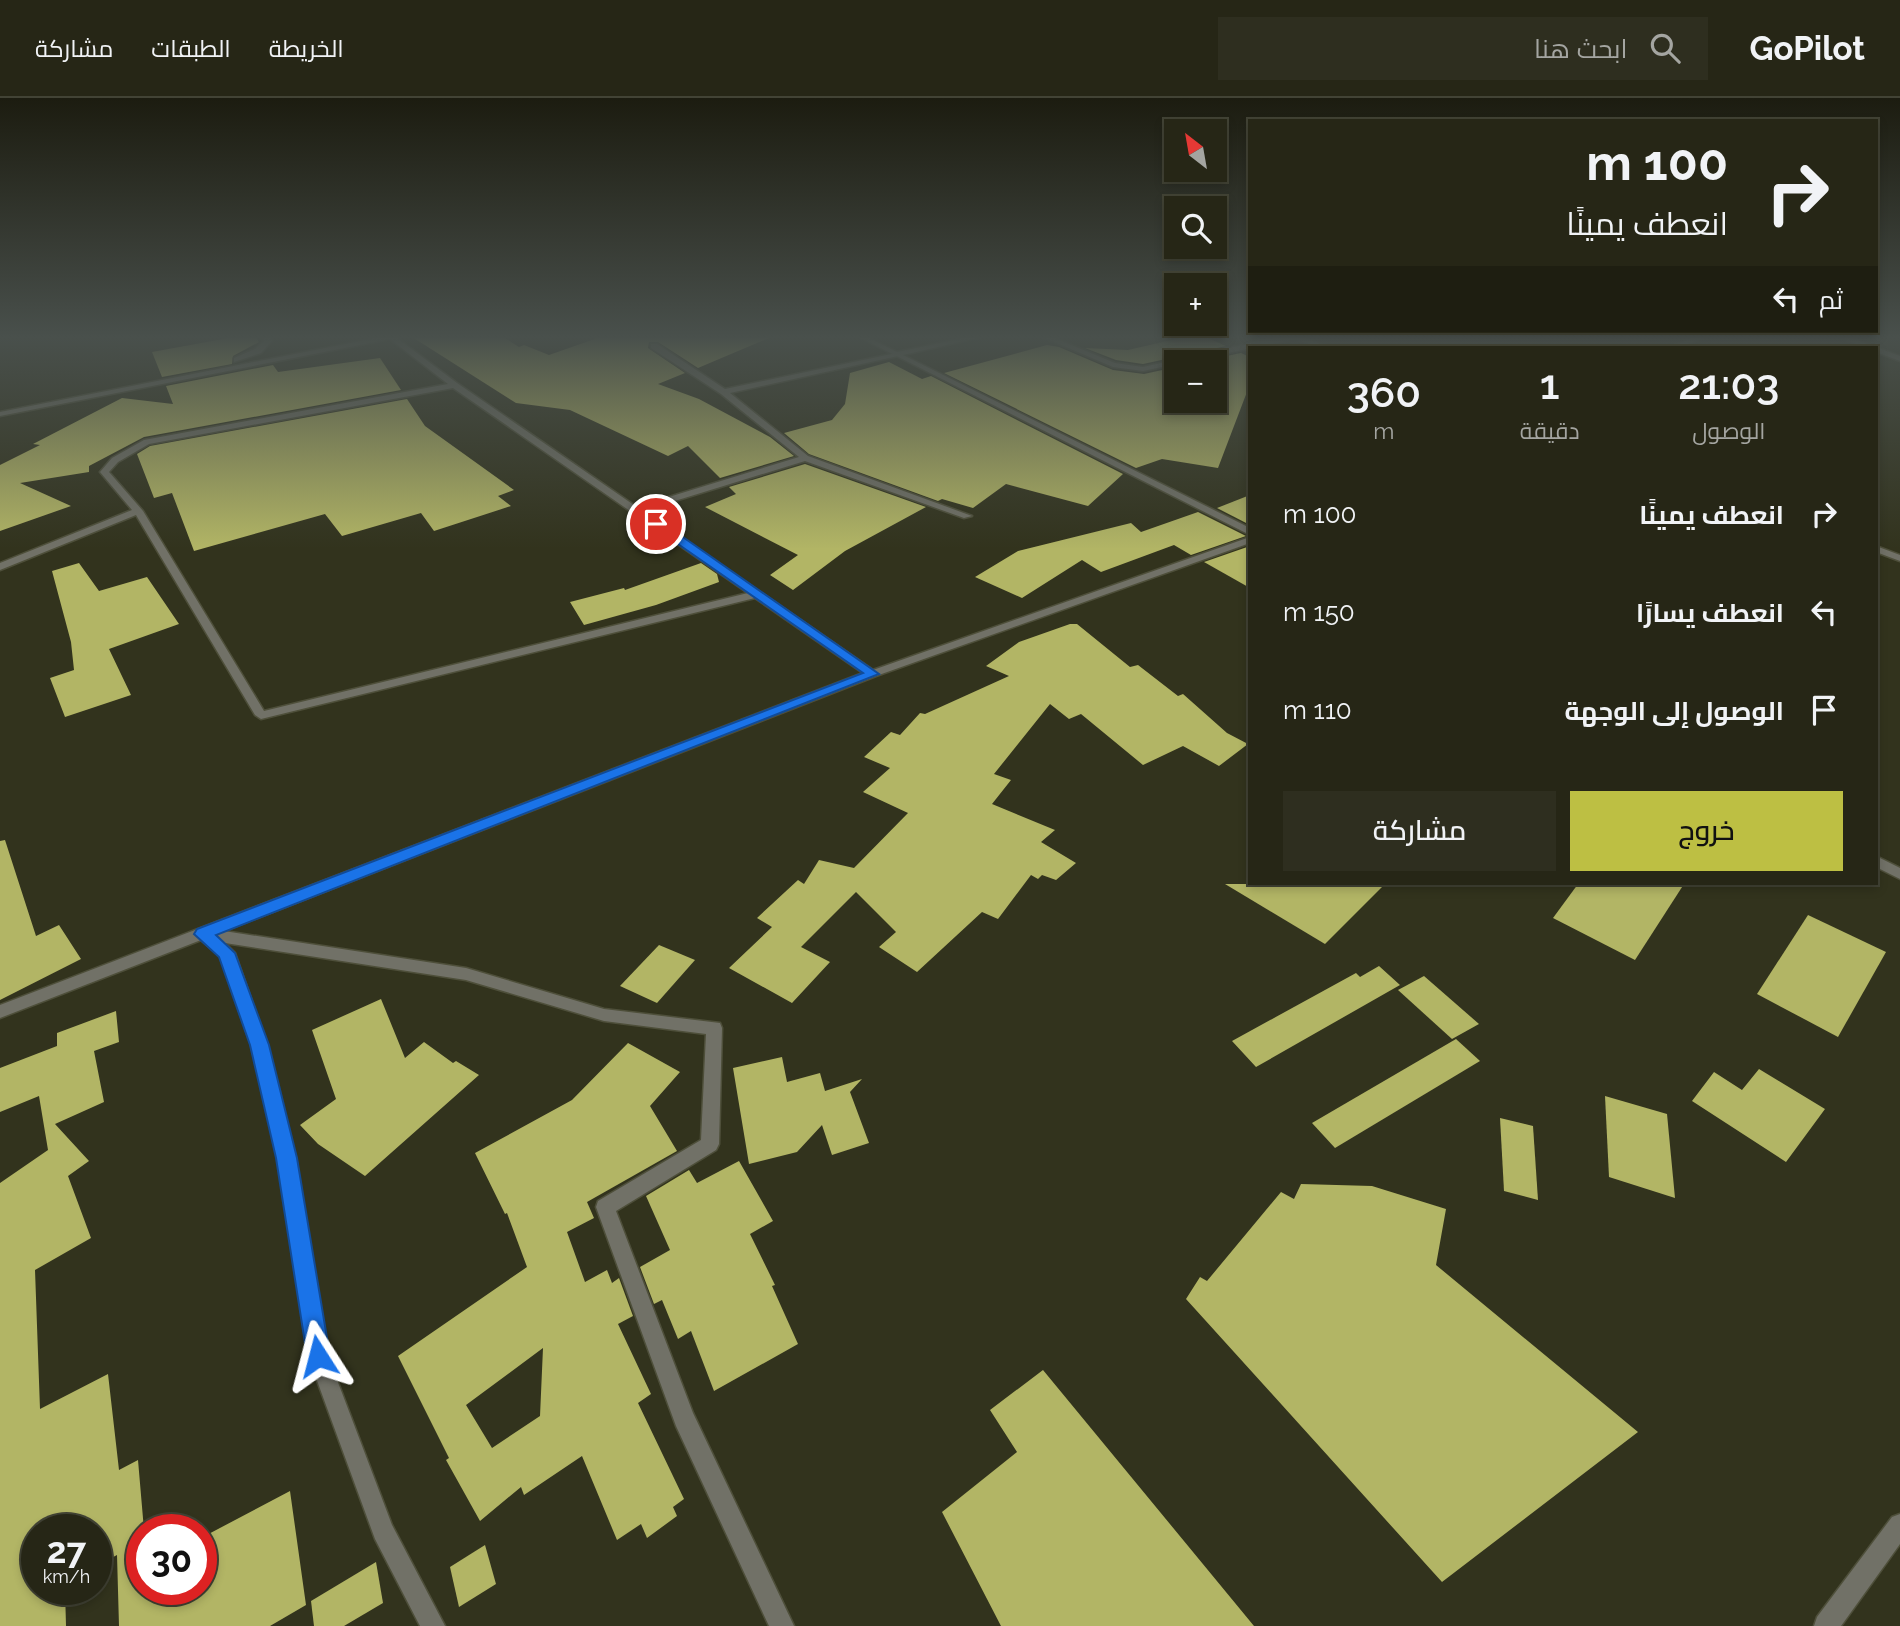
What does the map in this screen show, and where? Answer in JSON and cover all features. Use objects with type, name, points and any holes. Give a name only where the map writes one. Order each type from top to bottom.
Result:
[{"type":"street","points":[[0,414],[38,406]]},
{"type":"street","points":[[339,406],[147,442],[115,460],[104,472],[138,511],[261,715],[758,594]]},
{"type":"street","points":[[485,406],[872,674]]},
{"type":"street","points":[[742,406],[805,458],[967,516]]},
{"type":"street","points":[[1001,406],[1248,531]]},
{"type":"street","points":[[636,510],[805,458]]},
{"type":"street","points":[[0,567],[138,511]]},
{"type":"street","points":[[0,1012],[872,674],[1248,541]]},
{"type":"street","points":[[1878,550],[1900,558]]},
{"type":"street","points":[[1878,863],[1900,874]]},
{"type":"street","points":[[203,934],[227,953],[260,1045],[287,1158],[318,1356],[383,1531],[433,1626]]},
{"type":"street","points":[[203,934],[466,974],[604,1015],[714,1028],[710,1144],[605,1207],[684,1418],[782,1626]]},
{"type":"street","points":[[1826,1626],[1900,1527]]},
{"type":"building","points":[[106,406],[312,406],[144,437],[89,466],[89,472],[20,483],[71,506],[0,531],[0,465],[40,445],[33,444]]},
{"type":"building","points":[[367,406],[412,406],[425,426],[514,490],[498,496],[511,506],[434,531],[421,513],[342,536],[325,514],[194,551],[172,493],[154,498],[137,454],[150,446]]},
{"type":"building","points":[[542,406],[713,406],[770,437],[794,456],[720,478],[688,446],[668,456],[570,410]]},
{"type":"building","points":[[843,406],[990,406],[1123,474],[1088,506],[1006,484],[973,508],[942,499],[938,501],[809,454],[784,433],[832,420]]},
{"type":"building","points":[[1011,406],[1164,406],[1164,413],[1227,413],[1227,406],[1242,406],[1218,468],[1162,459],[1136,468]]},
{"type":"building","points":[[805,464],[926,507],[845,551],[793,590],[770,575],[798,555],[705,507],[736,494],[729,487]]},
{"type":"building","points":[[1248,496],[1248,524],[1217,508]]},
{"type":"building","points":[[1198,512],[1246,536],[1191,555],[1174,545],[1101,572],[1082,560],[1022,598],[975,577],[1018,551],[1131,523],[1141,532]]},
{"type":"building","points":[[1248,547],[1248,587],[1204,562]]},
{"type":"building","points":[[79,563],[99,591],[147,577],[179,624],[109,649],[131,695],[65,717],[50,678],[74,670],[71,642],[52,571]]},
{"type":"building","points":[[701,563],[717,574],[719,582],[656,605],[584,625],[570,602],[624,588],[625,590]]},
{"type":"building","points":[[1077,624],[1130,667],[1138,665],[1178,696],[1183,694],[1227,733],[1248,744],[1219,766],[1183,746],[1143,765],[1081,714],[1069,719],[1050,704],[994,774],[1011,780],[992,804],[1055,830],[1041,842],[1076,863],[1056,880],[1042,875],[1038,879],[1031,875],[998,919],[982,912],[917,972],[879,947],[896,932],[856,892],[801,947],[830,962],[792,1003],[729,968],[772,927],[757,918],[798,880],[804,884],[819,860],[854,868],[908,813],[863,792],[890,768],[864,757],[891,732],[900,735],[920,713],[925,714],[1009,676],[986,666],[1019,642]]},
{"type":"building","points":[[5,840],[36,936],[59,925],[81,959],[0,1000],[0,841]]},
{"type":"building","points":[[1225,884],[1384,885],[1325,944]]},
{"type":"building","points":[[1577,885],[1683,885],[1635,960],[1553,918]]},
{"type":"building","points":[[1808,915],[1886,952],[1838,1037],[1757,994]]},
{"type":"building","points":[[659,945],[695,960],[657,1003],[620,986]]},
{"type":"building","points":[[1379,966],[1400,985],[1256,1067],[1232,1041],[1356,973],[1360,977]]},
{"type":"building","points":[[1424,976],[1479,1024],[1452,1039],[1398,990]]},
{"type":"building","points":[[381,999],[405,1058],[424,1042],[453,1063],[456,1061],[479,1075],[365,1176],[318,1144],[300,1125],[336,1099],[312,1030]]},
{"type":"building","points":[[116,1011],[119,1042],[94,1051],[104,1102],[55,1124],[89,1161],[68,1176],[91,1238],[35,1270],[40,1409],[108,1374],[119,1470],[138,1460],[143,1514],[126,1514],[126,1605],[217,1605],[217,1530],[290,1491],[306,1605],[270,1626],[119,1626],[117,1555],[112,1558],[112,1514],[21,1514],[21,1605],[65,1605],[66,1626],[0,1626],[0,1183],[48,1150],[39,1096],[0,1112],[0,1068],[57,1046],[57,1033]]},
{"type":"building","points":[[1456,1039],[1480,1061],[1335,1148],[1312,1123]]},
{"type":"building","points":[[628,1043],[680,1072],[650,1106],[677,1151],[587,1202],[594,1218],[567,1232],[585,1282],[607,1270],[612,1283],[619,1278],[633,1316],[618,1324],[651,1394],[638,1403],[684,1499],[673,1507],[677,1516],[647,1538],[641,1524],[617,1540],[582,1456],[524,1495],[521,1487],[480,1521],[446,1460],[449,1458],[398,1356],[527,1267],[507,1213],[505,1214],[475,1153],[572,1100]],"holes":[[[543,1348],[540,1416],[492,1448],[466,1405]]]},
{"type":"building","points":[[782,1057],[787,1082],[820,1073],[825,1091],[862,1079],[850,1092],[869,1143],[832,1155],[822,1125],[797,1152],[749,1164],[733,1068]]},
{"type":"building","points":[[1759,1069],[1825,1109],[1786,1162],[1692,1101],[1714,1072],[1742,1090]]},
{"type":"building","points":[[1605,1096],[1667,1114],[1675,1198],[1609,1177]]},
{"type":"building","points":[[1500,1118],[1533,1126],[1538,1200],[1504,1191]]},
{"type":"building","points":[[739,1161],[773,1221],[750,1234],[775,1285],[772,1286],[798,1344],[714,1391],[691,1331],[678,1339],[662,1300],[654,1304],[640,1267],[670,1250],[646,1196],[689,1170],[697,1183]]},
{"type":"building","points":[[1301,1184],[1372,1186],[1446,1209],[1436,1265],[1638,1432],[1442,1582],[1186,1299],[1200,1277],[1207,1281],[1281,1192],[1294,1199]]},
{"type":"building","points":[[1043,1370],[1254,1626],[1001,1626],[942,1512],[1017,1452],[990,1410]]},
{"type":"building","points":[[485,1545],[496,1584],[459,1607],[450,1567]]},
{"type":"building","points":[[376,1562],[383,1603],[344,1626],[314,1626],[311,1601]]},
{"type":"route","points":[[318,1356],[287,1158],[260,1045],[227,953],[203,934],[872,674],[656,524]]}]
